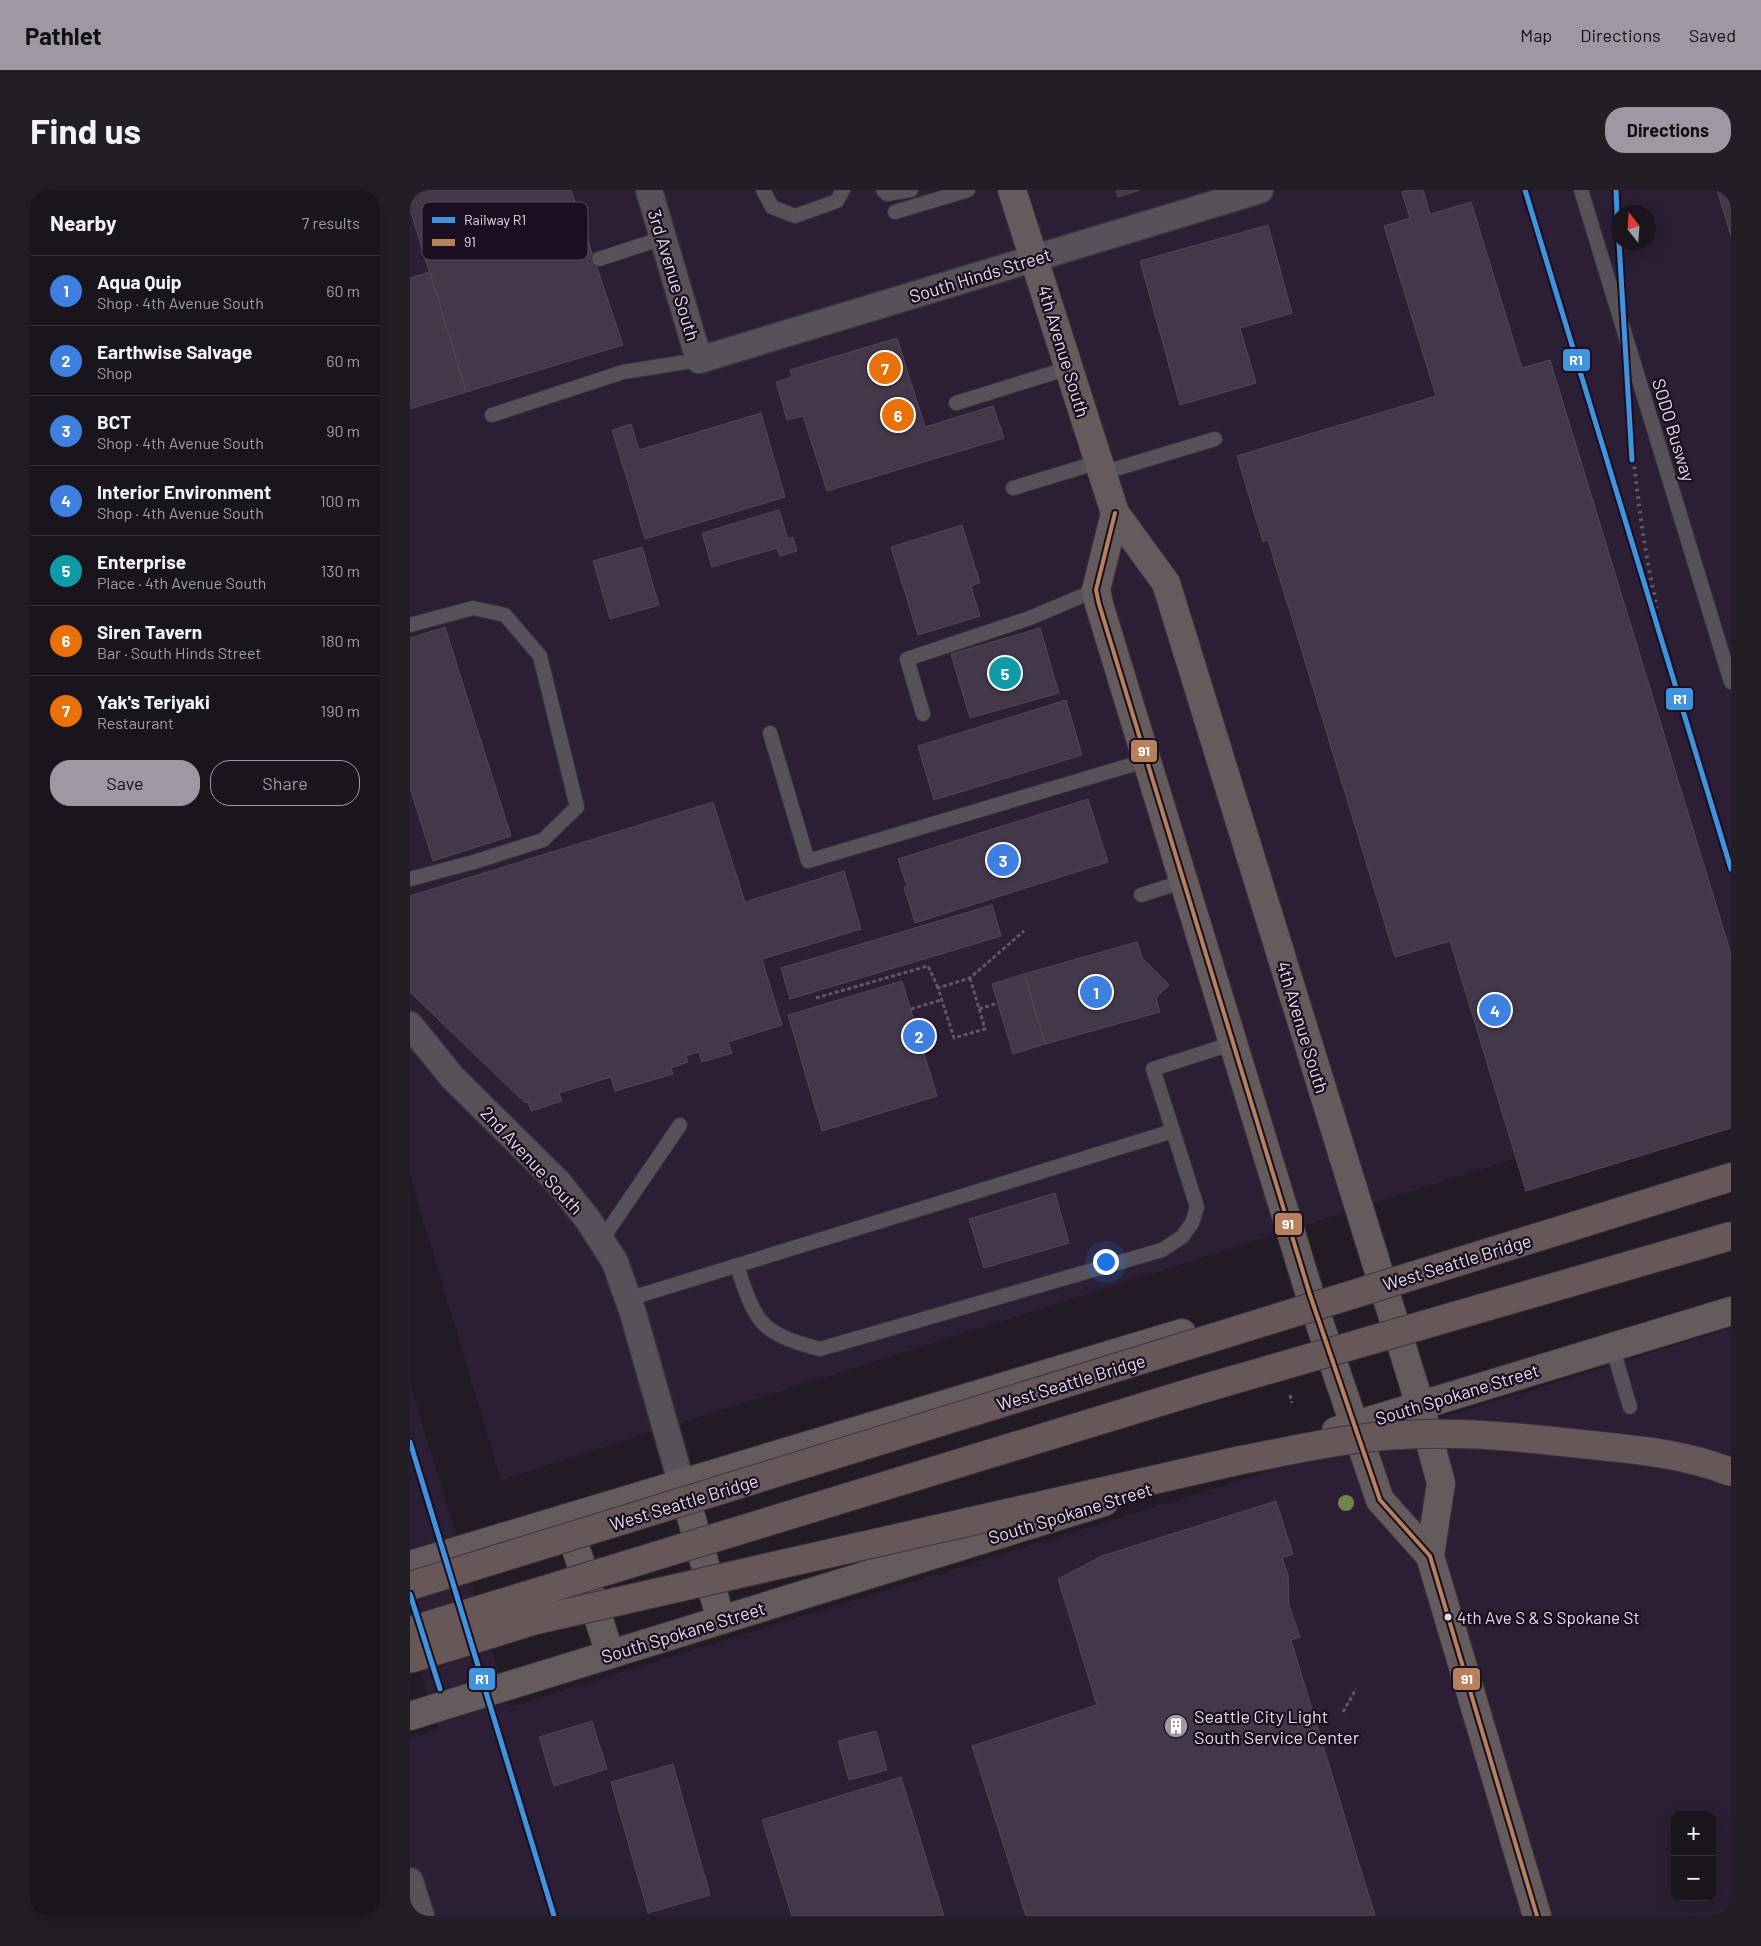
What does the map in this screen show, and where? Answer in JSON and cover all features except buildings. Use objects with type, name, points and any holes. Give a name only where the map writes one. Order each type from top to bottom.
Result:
[{"type":"highway","name":"West Seattle Bridge","points":[[410,1586],[1731,1177]]},
{"type":"highway","points":[[410,1631],[1202,1389],[1731,1236]]},
{"type":"highway","points":[[410,1659],[536,1620],[1241,1460],[1331,1442],[1401,1435],[1506,1436],[1665,1453],[1703,1461],[1731,1472]]},
{"type":"main road","name":"4th Avenue South","points":[[1012,190],[1115,513],[1166,583],[1380,1274],[1441,1483],[1430,1556],[1537,1916]]},
{"type":"main road","points":[[1096,590],[1115,513]]},
{"type":"main road","name":"4th Avenue South","points":[[1096,590],[1310,1295],[1354,1426],[1380,1500],[1430,1556]]},
{"type":"main road","points":[[410,1565],[681,1482],[1380,1274],[1731,1166]]},
{"type":"main road","name":"South Spokane Street","points":[[410,1716],[1731,1311]]},
{"type":"main road","points":[[681,1482],[721,1620]]},
{"type":"main road","points":[[566,1518],[610,1654]]},
{"type":"street","name":"3rd Avenue South","points":[[648,190],[699,360]]},
{"type":"street","name":"South Hinds Street","points":[[699,360],[1260,190]]},
{"type":"street","name":"2nd Avenue South","points":[[410,1025],[452,1076],[559,1183],[589,1221],[615,1262],[628,1299],[681,1482]]},
{"type":"street","points":[[410,1881],[421,1916]]},
{"type":"lane","points":[[763,190],[772,207],[795,216],[837,201],[844,190]]},
{"type":"lane","points":[[883,190],[887,194],[910,190]]},
{"type":"lane","points":[[896,212],[968,190]]},
{"type":"lane","name":"SODO Busway","points":[[1581,190],[1731,682]]},
{"type":"lane","points":[[599,259],[663,238]]},
{"type":"lane","points":[[492,415],[623,372],[699,360]]},
{"type":"lane","points":[[956,403],[1069,368]]},
{"type":"lane","points":[[1013,488],[1215,439]]},
{"type":"lane","points":[[923,714],[907,659],[1030,618],[1096,590]]},
{"type":"lane","points":[[410,625],[473,608],[505,615],[540,656],[578,807],[543,840],[474,862],[410,879]]},
{"type":"lane","points":[[770,733],[808,861],[1148,760]]},
{"type":"lane","points":[[1141,895],[1185,881]]},
{"type":"lane","points":[[737,1266],[752,1310],[765,1326],[787,1340],[820,1349],[1162,1250],[1182,1237],[1192,1223],[1197,1207],[1153,1069],[1234,1043]]},
{"type":"lane","points":[[601,1241],[680,1125]]},
{"type":"lane","points":[[628,1299],[1173,1131]]},
{"type":"lane","points":[[1612,1346],[1630,1406]]},
{"type":"path","points":[[938,988],[970,978],[1024,931]]},
{"type":"path","points":[[816,998],[928,966],[938,988],[954,1038],[985,1029],[970,978]]},
{"type":"path","points":[[911,1009],[941,1000]]},
{"type":"path","points":[[979,1009],[998,1003]]},
{"type":"path","points":[[1343,1712],[1356,1689]]},
{"type":"shaded area","points":[[410,190],[1731,190],[1731,1090],[501,1480],[410,1176]]},
{"type":"shaded area","points":[[1731,1328],[1731,1916],[410,1916],[410,1738],[438,1729],[410,1639],[410,1384],[509,1707]]},
{"type":"railway","points":[[1525,190],[1731,869]]},
{"type":"railway","points":[[1616,190],[1617,205]]},
{"type":"railway","points":[[1619,250],[1630,426],[1641,517],[1657,608]]},
{"type":"rail line","name":"R1","points":[[1525,190],[1731,869]]},
{"type":"rail line","name":"R1","points":[[1616,190],[1617,205]]},
{"type":"rail line","name":"R1","points":[[1619,250],[1632,460]]},
{"type":"rail line","name":"R1","points":[[410,1442],[554,1916]]},
{"type":"rail line","name":"R1","points":[[410,1594],[440,1689]]},
{"type":"transit line","name":"91","points":[[1115,513],[1096,590],[1099,604],[1310,1295],[1380,1500],[1430,1556],[1537,1916]]},
{"type":"place","name":"Yak's Teriyaki","points":[[885,368]]},
{"type":"place","name":"Siren Tavern","points":[[898,415]]},
{"type":"place","name":"Enterprise","points":[[1005,673]]},
{"type":"place","name":"BCT","points":[[1003,860]]},
{"type":"place","name":"Aqua Quip","points":[[1096,992]]},
{"type":"place","name":"Interior Environment","points":[[1495,1010]]},
{"type":"place","name":"Earthwise Salvage","points":[[919,1036]]},
{"type":"place","name":"4th Ave S & S Spokane St","points":[[1448,1617]]},
{"type":"place","name":"Seattle City Light South Service Center","points":[[1176,1726]]}]
